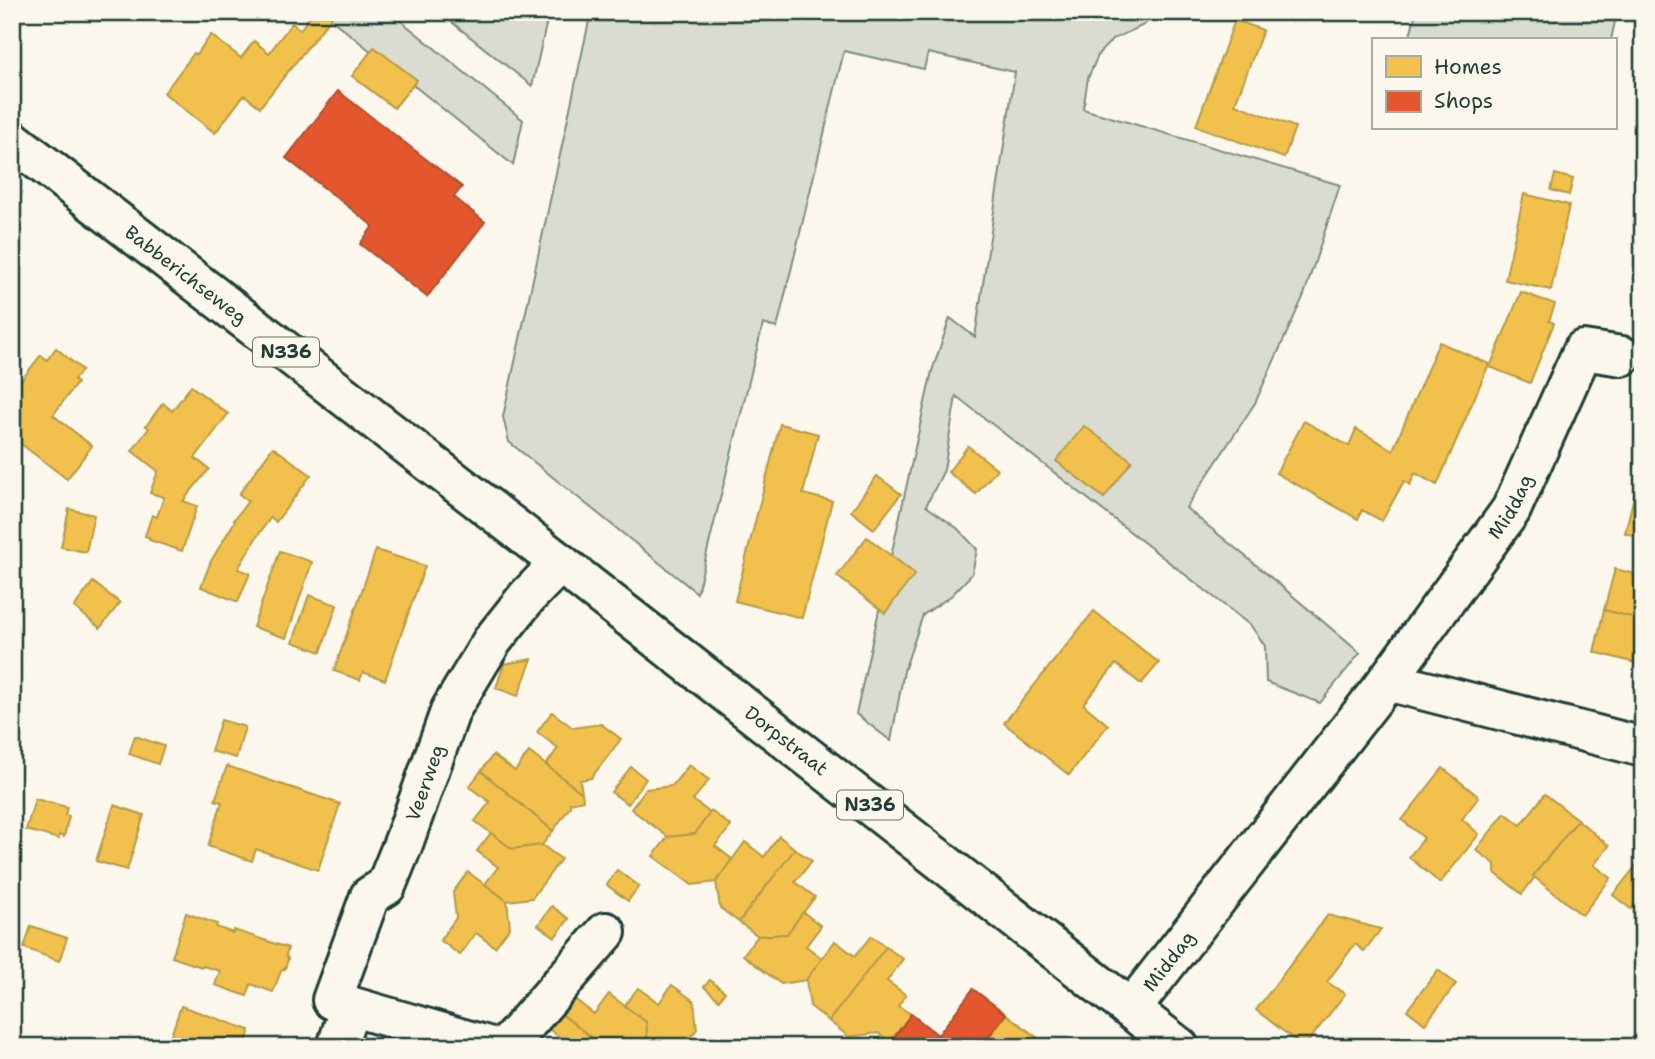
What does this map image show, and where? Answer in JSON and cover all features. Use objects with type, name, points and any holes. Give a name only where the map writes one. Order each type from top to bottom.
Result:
[{"type":"street","name":"Babberichseweg","points":[[12,140],[560,563]]},
{"type":"street","name":"Middag","points":[[1131,1009],[1387,681],[1511,510],[1583,350],[1622,356]]},
{"type":"street","name":"Veerweg","points":[[350,1006],[331,1000],[370,896],[386,886],[395,865],[451,709],[492,641],[527,597],[560,563]]},
{"type":"street","name":"Dorpstraat","points":[[560,563],[1179,1047]]},
{"type":"street","points":[[1387,681],[1643,747]]},
{"type":"street","points":[[506,1047],[606,932]]},
{"type":"street","points":[[337,1047],[350,1006],[491,1047]]},
{"type":"shaded area","points":[[322,12],[390,12],[523,120],[513,165]]},
{"type":"shaded area","points":[[439,12],[549,12],[532,86]]},
{"type":"shaded area","points":[[591,12],[1158,12],[1144,25],[1113,39],[1099,53],[1088,78],[1083,109],[1340,185],[1304,295],[1255,403],[1186,508],[1360,653],[1320,703],[1266,682],[1265,646],[1251,626],[956,396],[944,470],[926,506],[957,528],[977,549],[972,574],[952,595],[923,615],[904,671],[891,741],[856,714],[932,371],[950,318],[975,337],[1015,72],[928,53],[924,69],[844,51],[777,328],[763,324],[697,593],[509,442],[503,417]]},
{"type":"shaded area","points":[[1416,12],[1617,12],[1611,38],[1410,38]]},
{"type":"building: Homes","points":[[313,12],[330,12],[333,15],[260,107],[244,95],[215,133],[164,93],[211,35],[241,58],[254,41],[269,53],[292,23],[300,30]]},
{"type":"building: Homes","points":[[1235,20],[1263,30],[1235,104],[1295,127],[1284,158],[1196,126]]},
{"type":"building: Homes","points":[[374,47],[417,80],[394,108],[352,76]]},
{"type":"building: Homes","points":[[1555,174],[1573,179],[1569,195],[1551,190]]},
{"type":"building: Homes","points":[[1524,194],[1569,205],[1551,290],[1505,280]]},
{"type":"building: Homes","points":[[1521,292],[1555,304],[1549,321],[1554,323],[1530,383],[1490,367]]},
{"type":"building: Homes","points":[[1439,342],[1489,364],[1437,485],[1415,473],[1410,485],[1404,481],[1382,521],[1362,510],[1358,519],[1276,473],[1304,421],[1349,446],[1356,429],[1393,450]]},
{"type":"building: Homes","points":[[56,348],[82,370],[74,380],[77,383],[53,415],[92,446],[67,479],[12,437],[12,392],[41,355],[47,360]]},
{"type":"building: Homes","points":[[191,386],[228,414],[195,458],[209,469],[183,501],[197,506],[182,551],[149,540],[150,538],[145,536],[152,515],[157,517],[164,497],[150,493],[158,471],[132,451],[163,403],[172,411]]},
{"type":"building: Homes","points":[[780,424],[818,434],[803,494],[832,501],[802,618],[735,601]]},
{"type":"building: Homes","points":[[1084,426],[1132,461],[1104,498],[1056,461]]},
{"type":"building: Homes","points":[[968,446],[997,469],[976,494],[948,472]]},
{"type":"building: Homes","points":[[273,447],[311,475],[276,522],[271,517],[238,569],[250,573],[238,602],[201,587],[211,561],[248,501],[239,494]]},
{"type":"building: Homes","points":[[1643,463],[1643,495],[1635,492]]},
{"type":"building: Homes","points":[[877,476],[901,494],[874,529],[851,511]]},
{"type":"building: Homes","points":[[1635,492],[1643,495],[1643,538],[1625,533]]},
{"type":"building: Homes","points":[[69,509],[94,515],[86,552],[61,547]]},
{"type":"building: Homes","points":[[867,537],[915,574],[885,613],[837,576]]},
{"type":"building: Homes","points":[[376,550],[425,566],[385,680],[363,672],[360,680],[334,671]]},
{"type":"building: Homes","points":[[280,551],[312,562],[286,638],[253,627]]},
{"type":"building: Homes","points":[[1615,569],[1643,576],[1643,620],[1604,610]]},
{"type":"building: Homes","points":[[93,582],[120,603],[100,628],[74,607]]},
{"type":"building: Homes","points":[[309,595],[337,605],[321,652],[293,642]]},
{"type":"building: Homes","points":[[1604,610],[1643,620],[1643,665],[1594,652]]},
{"type":"building: Homes","points":[[1094,611],[1159,663],[1141,684],[1116,664],[1083,704],[1108,725],[1069,775],[1004,723]]},
{"type":"building: Homes","points":[[532,659],[518,696],[496,688],[504,664]]},
{"type":"building: Homes","points":[[552,712],[573,728],[601,724],[621,739],[591,778],[580,780],[582,793],[546,765],[558,748],[537,732]]},
{"type":"building: Homes","points":[[221,720],[245,727],[236,758],[211,751]]},
{"type":"building: Homes","points":[[135,736],[164,746],[158,764],[129,754]]},
{"type":"building: Homes","points":[[529,752],[582,793],[583,800],[570,803],[553,831],[481,771],[493,755],[515,771]]},
{"type":"building: Homes","points":[[689,765],[709,780],[693,800],[710,813],[695,834],[668,837],[631,809],[646,789],[672,786]]},
{"type":"building: Homes","points":[[227,766],[340,804],[318,870],[256,849],[252,861],[208,846],[222,802],[215,800]]},
{"type":"building: Homes","points":[[631,767],[646,779],[628,804],[611,792]]},
{"type":"building: Homes","points":[[1443,768],[1479,797],[1462,819],[1479,834],[1440,883],[1409,857],[1424,838],[1402,820]]},
{"type":"building: Homes","points":[[481,771],[553,831],[542,845],[512,849],[475,821],[490,802],[469,787]]},
{"type":"building: Homes","points":[[1545,794],[1578,820],[1522,894],[1495,873],[1495,864],[1476,850],[1505,813],[1521,825]]},
{"type":"building: Homes","points":[[35,799],[67,807],[65,815],[69,816],[64,837],[59,835],[59,839],[26,830]]},
{"type":"building: Homes","points":[[114,805],[144,815],[127,870],[96,861]]},
{"type":"building: Homes","points":[[711,811],[731,826],[715,846],[732,859],[716,882],[692,885],[653,856],[668,837],[695,834]]},
{"type":"building: Homes","points":[[1578,820],[1609,846],[1594,865],[1611,878],[1582,915],[1533,876]]},
{"type":"building: Homes","points":[[491,833],[512,849],[542,845],[561,859],[532,898],[507,901],[485,884],[498,867],[477,851]]},
{"type":"building: Homes","points":[[779,836],[795,849],[739,922],[720,908],[716,882],[745,842],[764,857]]},
{"type":"building: Homes","points":[[795,849],[812,861],[795,882],[815,897],[787,934],[758,936],[739,922]]},
{"type":"building: Homes","points":[[1643,857],[1643,896],[1631,909],[1613,895]]},
{"type":"building: Homes","points":[[617,870],[639,886],[628,901],[607,885]]},
{"type":"building: Homes","points":[[468,872],[507,901],[510,927],[495,947],[476,933],[460,955],[440,940],[456,918],[453,892]]},
{"type":"building: Homes","points":[[552,906],[569,919],[555,937],[538,925]]},
{"type":"building: Homes","points":[[803,912],[821,926],[806,946],[823,959],[806,980],[781,984],[743,955],[758,936],[787,934]]},
{"type":"building: Homes","points":[[186,913],[233,933],[234,930],[288,948],[285,969],[281,971],[273,992],[251,984],[247,996],[215,985],[220,971],[172,957]]},
{"type":"building: Homes","points":[[1328,915],[1381,929],[1364,951],[1355,944],[1327,982],[1345,994],[1304,1047],[1256,1010]]},
{"type":"building: Homes","points":[[31,926],[67,938],[59,961],[24,948]]},
{"type":"building: Homes","points":[[871,936],[886,947],[829,1021],[810,1006],[806,980],[835,941],[855,956]]},
{"type":"building: Homes","points":[[886,947],[903,959],[887,981],[906,995],[898,1006],[911,1014],[887,1047],[878,1047],[885,1038],[878,1033],[849,1037],[829,1021]]},
{"type":"building: Homes","points":[[1438,970],[1456,984],[1425,1024],[1407,1010]]},
{"type":"building: Homes","points":[[710,980],[725,992],[719,1000],[704,987]]},
{"type":"building: Homes","points":[[672,985],[694,1001],[697,1029],[683,1047],[648,1047],[646,1022],[624,1006],[638,988],[659,1003]]},
{"type":"building: Homes","points":[[609,994],[646,1022],[648,1047],[604,1047],[561,1014],[573,998],[594,1014]]},
{"type":"building: Homes","points":[[181,1006],[250,1030],[244,1047],[167,1047]]},
{"type":"building: Homes","points":[[561,1014],[604,1047],[569,1047],[570,1045],[549,1029]]},
{"type":"building: Homes","points":[[1006,1014],[1039,1039],[1033,1047],[981,1047]]},
{"type":"building: Shops","points":[[338,91],[462,187],[454,197],[485,222],[427,297],[360,244],[373,226],[286,158]]},
{"type":"building: Shops","points":[[973,989],[1006,1014],[981,1047],[887,1047],[911,1014],[938,1035]]}]
